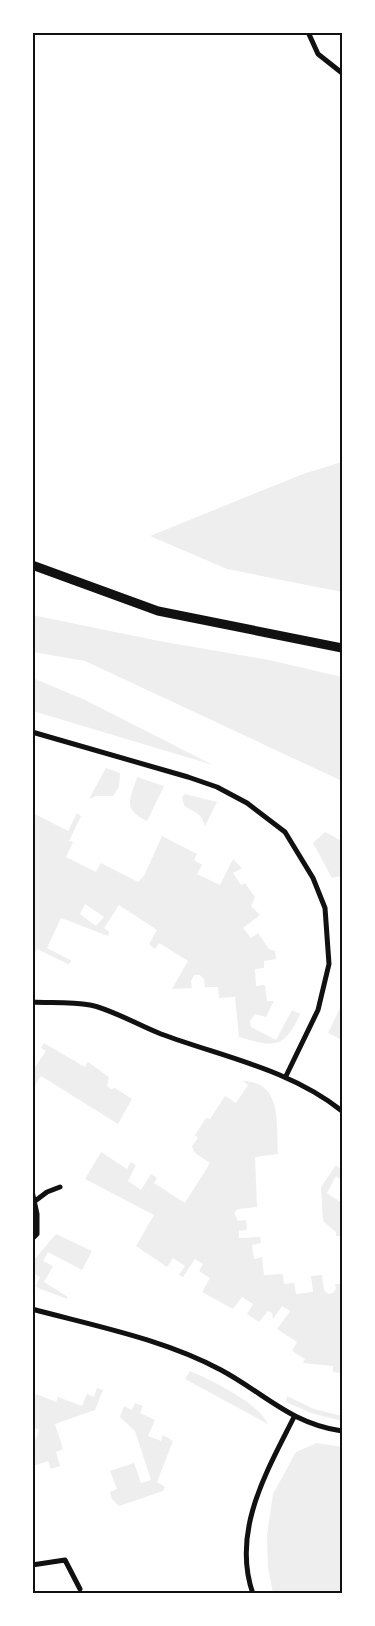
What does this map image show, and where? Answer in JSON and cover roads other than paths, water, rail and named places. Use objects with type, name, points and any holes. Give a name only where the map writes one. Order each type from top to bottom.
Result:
[{"type":"street","points":[[308,32],[318,54],[342,73]]},
{"type":"street","points":[[32,564],[158,611],[342,648]]},
{"type":"street","points":[[32,732],[217,787],[247,803],[285,832],[313,878],[325,908],[329,964],[318,1010],[286,1076]]},
{"type":"street","points":[[32,1002],[91,1005],[185,1043],[225,1054],[286,1076],[322,1095],[342,1111]]},
{"type":"street","points":[[36,1201],[47,1192],[60,1187]]},
{"type":"street","points":[[32,1191],[36,1201],[37,1234],[32,1239]]},
{"type":"street","points":[[32,1309],[178,1350],[222,1370],[294,1417],[342,1431]]},
{"type":"street","points":[[253,1594],[247,1551],[251,1513],[260,1483],[294,1417]]},
{"type":"street","points":[[32,1565],[65,1560],[80,1589]]}]
